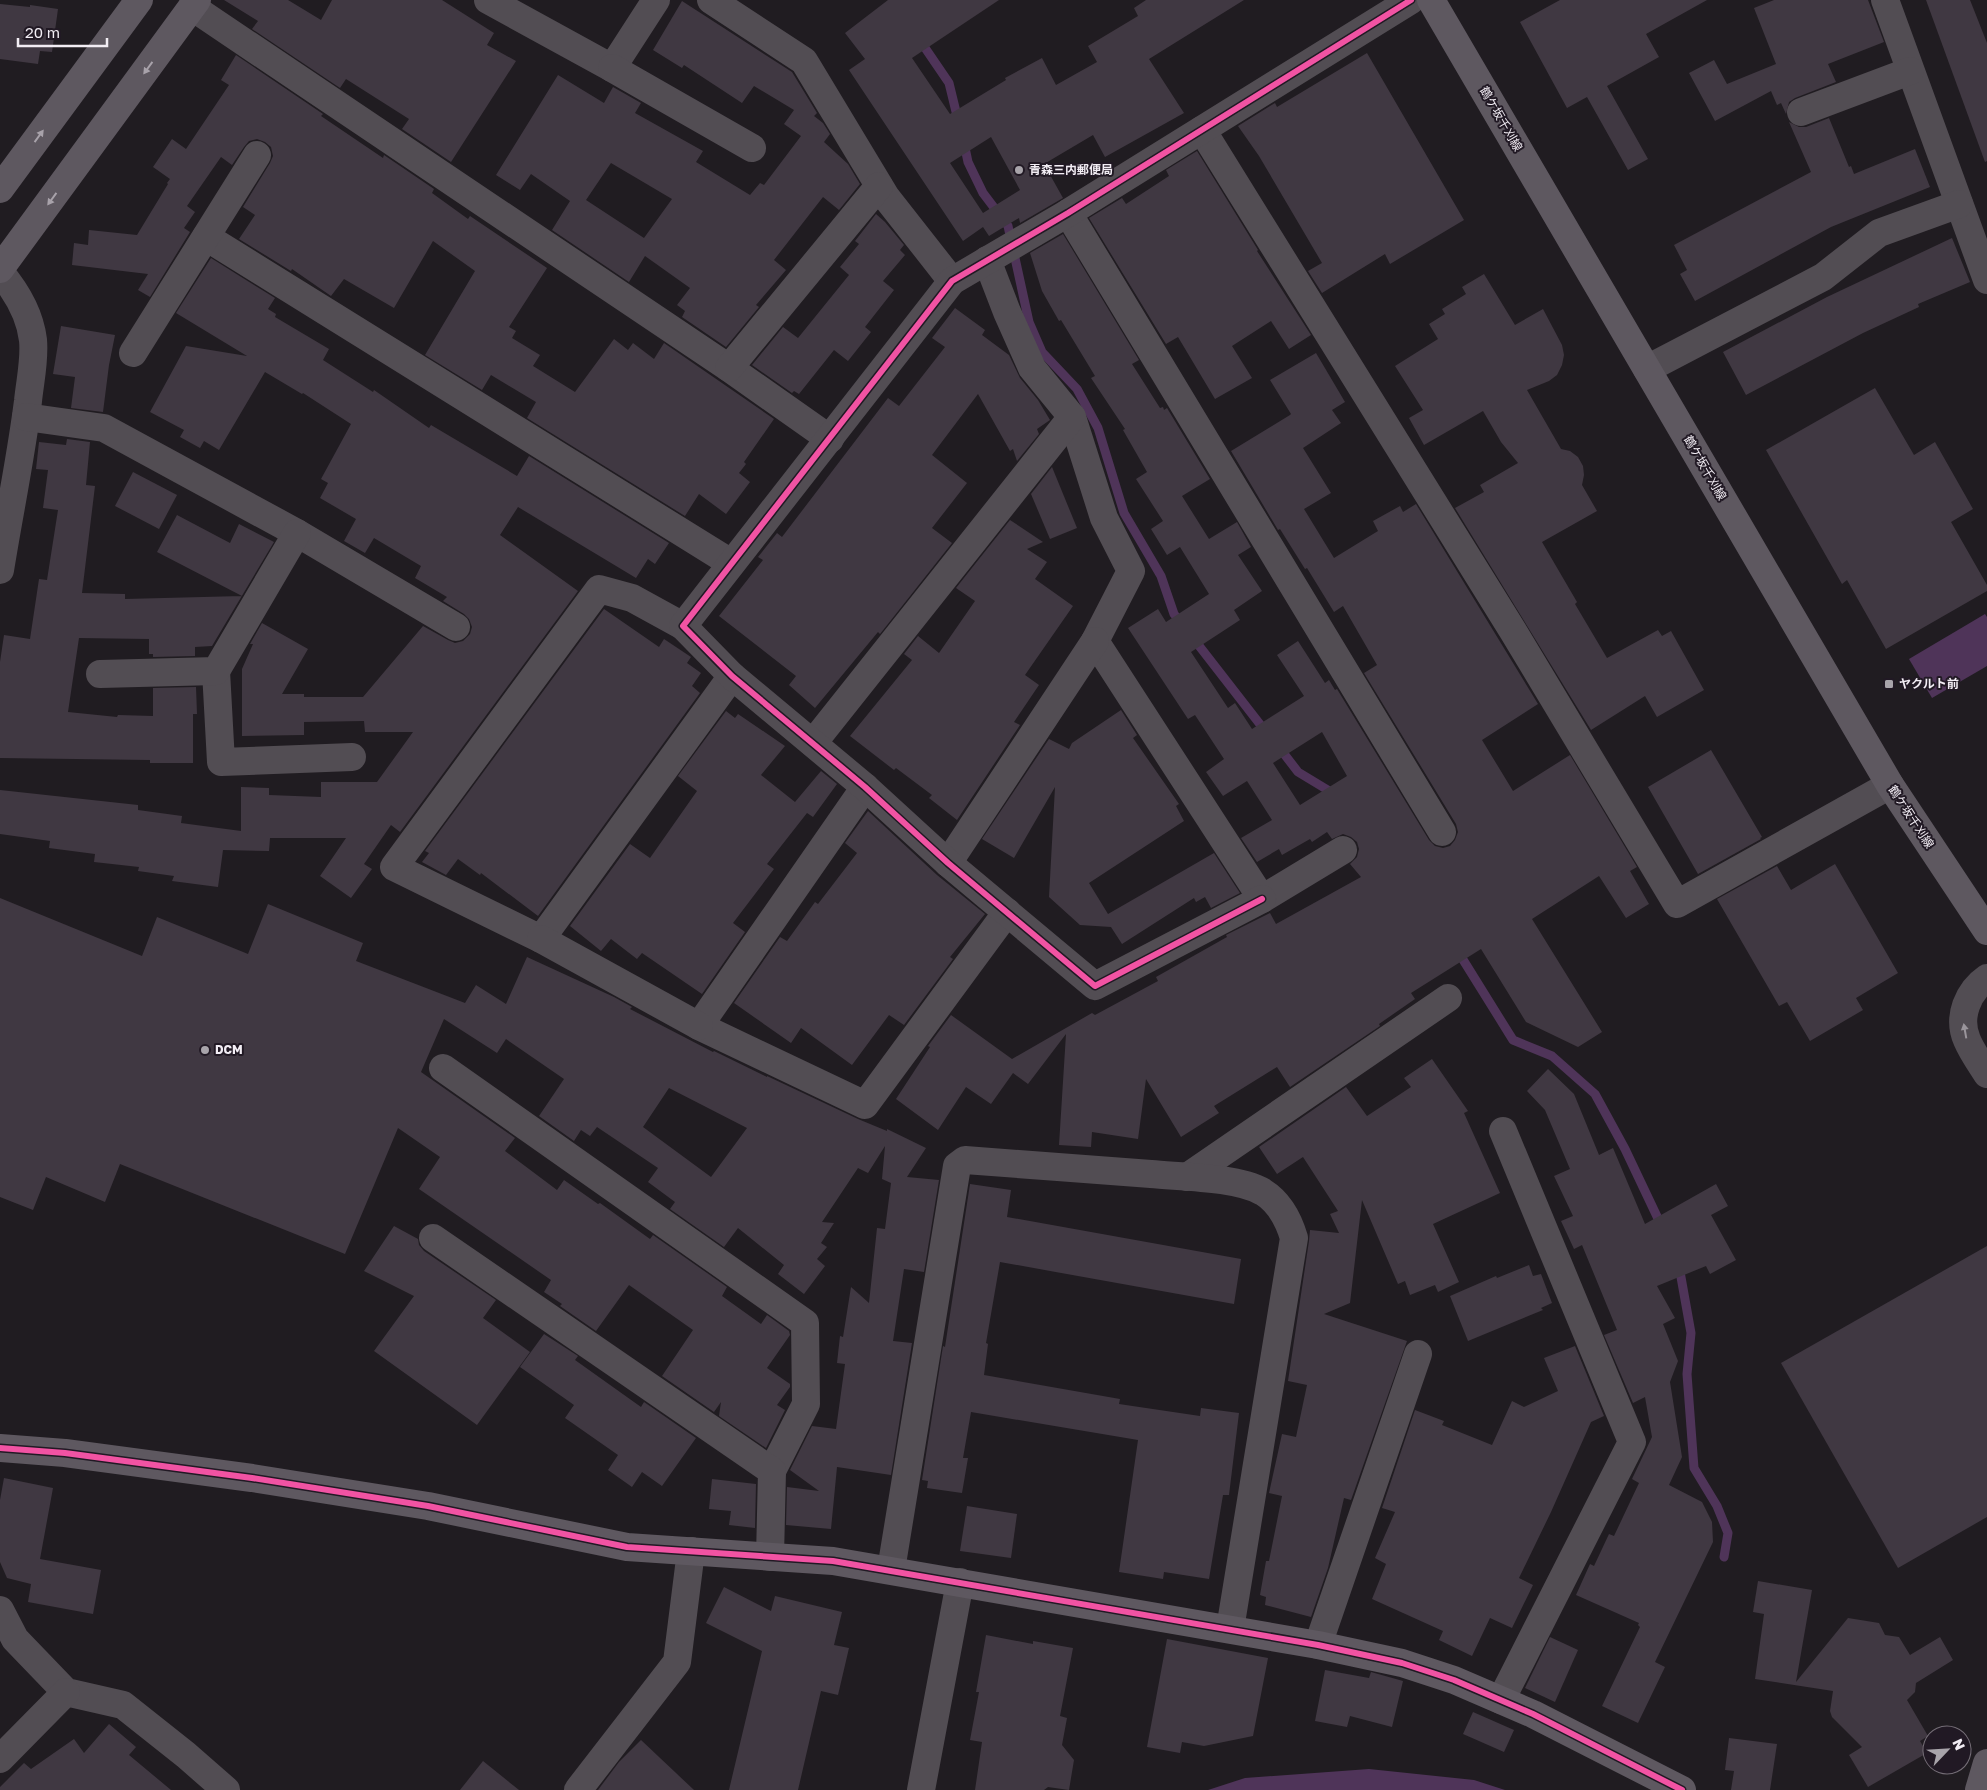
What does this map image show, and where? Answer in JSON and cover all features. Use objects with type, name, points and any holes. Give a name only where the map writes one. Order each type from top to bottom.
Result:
[{"type":"street","points":[[0,189],[139,0]]},
{"type":"street","points":[[488,0],[752,148]]},
{"type":"street","points":[[612,68],[656,0]]},
{"type":"street","points":[[711,0],[804,61],[879,186],[952,281]]},
{"type":"street","points":[[683,626],[952,281],[1202,130],[1411,0]]},
{"type":"street","name":"鶴ケ坂千刈線","points":[[1431,0],[1890,785],[1987,932]]},
{"type":"street","points":[[1885,0],[1987,280]]},
{"type":"street","points":[[0,570],[26,417],[34,351],[33,338],[24,310],[0,271],[195,4],[830,439]]},
{"type":"street","points":[[1801,112],[1910,71]]},
{"type":"street","points":[[1202,130],[1513,631],[1678,904],[1890,785]]},
{"type":"street","points":[[133,353],[257,155]]},
{"type":"street","points":[[729,368],[879,186]]},
{"type":"street","points":[[1647,369],[1823,277],[1879,233],[1959,204]]},
{"type":"street","points":[[1068,212],[1442,832]]},
{"type":"street","points":[[206,237],[731,563]]},
{"type":"street","points":[[948,863],[1094,641],[1131,571],[1104,518],[1072,417],[1032,368],[1007,312],[1004,250]]},
{"type":"street","points":[[26,417],[104,428],[297,532],[456,627]]},
{"type":"street","points":[[813,744],[1072,417]]},
{"type":"street","points":[[297,532],[216,671],[221,762],[352,757]]},
{"type":"street","points":[[1008,912],[865,1105],[699,1026],[541,940],[394,867],[599,589],[632,598],[683,626],[732,676],[865,787],[948,863],[1008,912],[1095,986],[1262,899],[1343,850]]},
{"type":"street","points":[[1094,641],[1262,899]]},
{"type":"street","points":[[100,674],[216,671]]},
{"type":"street","points":[[541,940],[732,676]]},
{"type":"street","points":[[699,1026],[865,787]]},
{"type":"street","points":[[1987,978],[1980,983],[1969,998],[1963,1013],[1967,1040],[1987,1074]]},
{"type":"street","points":[[1187,1177],[1448,998]]},
{"type":"street","points":[[443,1068],[805,1323],[806,1404],[772,1472],[770,1557]]},
{"type":"street","points":[[1501,1700],[1632,1442],[1504,1131]]},
{"type":"street","points":[[891,1570],[957,1166],[964,1160],[1187,1177],[1242,1184],[1263,1192],[1279,1207],[1290,1223],[1294,1238],[1230,1629]]},
{"type":"street","points":[[433,1238],[772,1472]]},
{"type":"street","points":[[1318,1645],[1418,1354]]},
{"type":"street","points":[[0,1448],[65,1453],[252,1478],[428,1506],[627,1547],[833,1561],[1318,1645],[1402,1663],[1454,1680],[1533,1714],[1682,1790]]},
{"type":"street","points":[[578,1790],[676,1662],[692,1551]]},
{"type":"street","points":[[920,1790],[960,1582]]},
{"type":"street","points":[[0,1610],[15,1639],[66,1692],[123,1705],[186,1755],[226,1790]]},
{"type":"street","points":[[0,1759],[66,1692]]},
{"type":"street","points":[[1979,1790],[1987,1763]]},
{"type":"shaded area","points":[[1985,614],[1987,617],[1987,666],[1932,698],[1909,659]]},
{"type":"shaded area","points":[[1369,1769],[1474,1780],[1505,1790],[1208,1790],[1245,1778]]},
{"type":"building","points":[[224,0],[288,0],[321,20],[332,0],[442,0],[494,33],[487,45],[516,61],[451,162],[402,129],[409,119],[346,79],[340,88],[252,29],[258,21]]},
{"type":"building","points":[[888,0],[999,0],[912,58],[950,114],[1006,80],[1005,78],[1042,58],[1056,85],[1097,62],[1088,46],[1138,16],[1134,8],[1146,0],[1244,0],[1149,59],[1184,113],[1105,157],[1093,135],[1044,164],[1063,198],[1020,223],[1019,218],[989,236],[983,227],[963,241],[849,70],[865,59],[845,33]],"holes":[[[991,137],[1020,190],[983,213],[950,163]]]},
{"type":"building","points":[[1560,0],[1707,0],[1646,34],[1659,57],[1607,86],[1648,159],[1628,170],[1587,97],[1567,108],[1520,22]]},
{"type":"building","points":[[1774,0],[1868,0],[1884,42],[1828,64],[1836,82],[1795,98],[1789,102],[1786,114],[1781,103],[1777,105],[1771,91],[1715,121],[1689,73],[1714,60],[1727,84],[1776,64],[1754,8]]},
{"type":"building","points":[[1926,0],[1970,0],[1987,43],[1987,161],[1985,162]]},
{"type":"building","points":[[682,1],[792,72],[817,113],[814,116],[823,123],[830,134],[824,142],[848,164],[860,184],[839,210],[823,197],[774,260],[786,270],[756,305],[759,307],[726,347],[682,317],[685,311],[677,305],[690,288],[645,256],[629,282],[552,230],[570,201],[531,174],[520,190],[496,175],[558,75],[604,103],[613,87],[641,103],[635,113],[703,151],[696,162],[750,195],[760,183],[764,185],[801,136],[784,124],[794,110],[754,86],[742,103],[684,65],[682,68],[653,50]],"holes":[[[611,163],[672,199],[644,238],[586,200]]]},
{"type":"building","points":[[0,4],[30,7],[30,5],[58,9],[52,52],[40,51],[38,64],[0,59]]},
{"type":"building","points":[[1367,53],[1464,220],[1390,264],[1385,254],[1322,293],[1308,271],[1322,263],[1259,156],[1238,126],[1275,103],[1277,107]]},
{"type":"building","points":[[236,55],[323,114],[321,116],[383,158],[384,155],[434,189],[432,193],[468,219],[470,216],[547,268],[509,327],[516,331],[512,338],[540,355],[533,366],[575,392],[614,339],[628,350],[633,343],[654,359],[664,343],[774,419],[744,462],[746,464],[739,473],[750,482],[726,514],[699,494],[685,516],[527,418],[536,402],[491,375],[482,390],[425,355],[475,271],[433,241],[394,308],[344,279],[331,296],[292,269],[291,271],[239,239],[255,215],[243,207],[273,156],[271,147],[265,142],[257,139],[249,141],[232,165],[221,157],[187,206],[195,212],[184,228],[190,232],[150,297],[138,290],[148,274],[72,265],[74,243],[88,245],[89,230],[137,235],[170,179],[153,167],[172,139],[186,149],[229,85],[221,80]]},
{"type":"building","points":[[1829,118],[1849,167],[1851,166],[1854,174],[1915,149],[1930,187],[1831,227],[1695,301],[1680,274],[1687,270],[1674,245],[1811,172],[1789,122],[1799,127],[1806,127]]},
{"type":"building","points":[[1197,151],[1257,251],[1311,335],[1289,349],[1271,321],[1232,346],[1252,378],[1215,399],[1178,337],[1166,344],[1089,218],[1122,198],[1126,204],[1169,176],[1166,170]]},
{"type":"building","points":[[876,214],[904,245],[900,250],[905,255],[883,281],[894,290],[865,327],[871,332],[848,361],[834,350],[799,394],[794,391],[792,393],[752,365],[783,327],[798,338],[849,275],[840,267],[859,244],[855,241]]},
{"type":"building","points":[[1063,234],[1139,360],[1132,364],[1160,408],[1163,407],[1164,410],[1167,408],[1210,479],[1182,496],[1209,539],[1237,522],[1251,547],[1238,555],[1262,591],[1234,610],[1240,620],[1191,652],[1228,708],[1235,703],[1252,729],[1304,696],[1277,655],[1298,641],[1325,683],[1329,680],[1335,690],[1337,689],[1429,840],[1435,846],[1443,848],[1450,846],[1455,840],[1458,832],[1456,824],[1364,673],[1377,665],[1343,606],[1334,612],[1307,568],[1305,569],[1280,529],[1278,530],[1231,451],[1291,414],[1270,380],[1316,353],[1345,402],[1332,410],[1341,423],[1303,448],[1331,493],[1304,509],[1334,558],[1378,531],[1373,521],[1400,506],[1403,512],[1416,504],[1538,704],[1482,740],[1513,791],[1570,755],[1637,867],[1630,871],[1649,904],[1626,918],[1599,876],[1532,919],[1602,1032],[1578,1047],[1526,1022],[1481,949],[1411,993],[1415,999],[1379,1024],[1380,1026],[1290,1087],[1277,1067],[1214,1106],[1219,1113],[1181,1137],[1146,1079],[1138,1139],[1092,1132],[1091,1147],[1059,1145],[1066,1034],[1028,1084],[1013,1073],[991,1104],[966,1087],[938,1130],[896,1099],[930,1047],[928,1046],[951,1015],[1012,1059],[1092,1013],[1095,1015],[1158,981],[1156,977],[1227,937],[1226,935],[1270,913],[1276,924],[1361,877],[1350,864],[1357,857],[1359,849],[1357,842],[1343,834],[1332,839],[1327,832],[1312,842],[1310,839],[1282,855],[1279,849],[1257,862],[1241,838],[1272,820],[1247,781],[1223,796],[1206,772],[1224,759],[1195,715],[1188,719],[1128,628],[1158,609],[1166,622],[1209,594],[1180,547],[1167,555],[1151,529],[1163,521],[1136,479],[1147,472],[1123,430],[1125,429],[1091,378],[1095,376],[1042,291],[1030,253]],"holes":[[[1322,732],[1347,776],[1300,805],[1273,763]]]},
{"type":"building","points":[[1952,238],[1970,282],[1918,304],[1919,307],[1863,333],[1746,395],[1723,352],[1827,297]]},
{"type":"building","points":[[211,258],[275,298],[268,309],[276,314],[275,317],[329,349],[323,360],[373,392],[374,390],[429,428],[431,425],[517,476],[529,456],[669,543],[655,564],[648,559],[636,578],[518,507],[500,535],[578,591],[400,832],[391,825],[364,864],[372,869],[351,898],[320,876],[346,838],[270,838],[269,851],[223,850],[218,887],[172,881],[174,876],[138,871],[139,867],[94,862],[95,854],[49,848],[50,841],[0,834],[0,790],[138,805],[138,810],[182,816],[181,823],[241,831],[241,787],[269,788],[269,795],[321,797],[321,782],[377,782],[413,732],[365,732],[364,721],[304,722],[304,735],[242,736],[242,669],[253,644],[250,644],[262,623],[308,649],[282,694],[304,694],[304,697],[363,697],[423,626],[455,643],[463,641],[470,634],[472,627],[469,619],[443,601],[447,597],[415,578],[421,566],[374,538],[365,553],[344,541],[356,519],[320,498],[328,483],[321,479],[351,424],[303,393],[265,372],[219,450],[204,441],[200,448],[180,437],[184,430],[150,412],[186,346],[247,356],[176,313]]},
{"type":"building","points":[[1484,274],[1515,325],[1543,309],[1562,345],[1564,355],[1557,375],[1549,381],[1527,390],[1561,449],[1570,451],[1578,457],[1583,466],[1582,485],[1597,511],[1542,542],[1577,602],[1575,604],[1607,658],[1658,630],[1662,636],[1671,631],[1704,690],[1657,717],[1645,696],[1591,730],[1455,508],[1484,492],[1480,485],[1518,463],[1501,442],[1483,411],[1424,445],[1409,418],[1423,410],[1395,366],[1438,339],[1429,324],[1445,314],[1442,309],[1466,294],[1462,287]]},
{"type":"building","points":[[955,308],[985,330],[982,335],[1009,355],[1020,378],[1038,400],[1050,420],[1037,429],[1039,434],[1017,461],[1013,449],[1010,451],[978,394],[932,455],[967,483],[932,528],[952,543],[880,634],[878,632],[815,708],[789,685],[796,676],[719,616],[763,560],[758,557],[777,533],[782,537],[888,398],[899,406],[945,347],[932,338]]},
{"type":"building","points":[[61,326],[115,335],[103,412],[71,408],[75,377],[53,374]]},
{"type":"building","points":[[1875,388],[1914,455],[1935,442],[1973,509],[1951,522],[1987,585],[1987,591],[1886,649],[1847,580],[1842,584],[1766,450]]},
{"type":"building","points":[[67,439],[90,442],[86,485],[95,486],[82,593],[125,594],[125,599],[242,596],[212,646],[195,647],[195,656],[153,657],[153,654],[149,654],[149,639],[79,638],[68,712],[117,717],[118,715],[153,716],[153,688],[196,687],[197,714],[193,714],[193,763],[150,763],[150,760],[0,758],[0,662],[4,635],[30,639],[39,579],[47,580],[58,510],[43,508],[48,470],[36,469],[39,442],[66,445]]},
{"type":"building","points":[[1052,467],[1077,528],[1050,539],[1031,494]]},
{"type":"building","points":[[133,472],[177,495],[159,529],[115,506]]},
{"type":"building","points":[[177,515],[230,543],[239,524],[274,542],[242,596],[157,552]]},
{"type":"building","points":[[1010,520],[1043,542],[1027,549],[1047,562],[1035,579],[1073,606],[1025,675],[1039,685],[1014,722],[1020,725],[957,820],[929,798],[932,795],[896,768],[894,770],[850,736],[912,660],[904,654],[918,636],[939,653],[975,601],[956,588]]},
{"type":"building","points":[[604,609],[659,647],[664,639],[691,657],[687,663],[701,673],[692,686],[700,693],[538,916],[481,873],[480,875],[458,859],[446,875],[422,862],[429,853],[425,851]]},
{"type":"building","points":[[1121,710],[1137,735],[1133,738],[1179,804],[1176,806],[1184,821],[1089,883],[1108,914],[1214,853],[1240,893],[1211,908],[1205,897],[1196,902],[1194,898],[1122,944],[1111,927],[1080,925],[1049,897],[1055,787],[1014,858],[982,839],[1049,739],[1069,749],[1072,743]]},
{"type":"building","points":[[726,711],[735,718],[738,714],[785,746],[761,775],[795,802],[821,771],[837,784],[813,817],[807,813],[767,864],[774,869],[733,923],[745,932],[702,994],[642,953],[637,959],[611,939],[601,951],[570,926],[630,844],[650,858],[697,791],[678,776]]},
{"type":"building","points":[[1711,750],[1762,837],[1698,874],[1648,787]]},
{"type":"building","points":[[868,811],[937,875],[985,914],[950,957],[953,959],[904,1025],[889,1015],[852,1065],[801,1028],[791,1043],[734,1003],[780,937],[787,941],[815,902],[818,904],[857,853],[845,843]]},
{"type":"building","points":[[1835,864],[1898,973],[1856,998],[1863,1010],[1810,1041],[1787,1002],[1779,1006],[1717,899],[1777,866],[1791,890]]},
{"type":"building","points":[[0,898],[142,956],[157,917],[248,954],[268,904],[363,943],[356,961],[465,1003],[476,985],[506,1004],[527,957],[614,997],[632,1007],[630,1009],[713,1052],[858,1119],[887,1131],[887,1129],[926,1148],[907,1177],[939,1180],[924,1272],[904,1269],[893,1341],[912,1343],[891,1475],[837,1467],[831,1529],[786,1525],[787,1487],[819,1491],[790,1470],[812,1426],[836,1429],[845,1364],[837,1363],[840,1336],[843,1337],[851,1287],[869,1303],[877,1228],[885,1229],[891,1183],[882,1179],[885,1146],[868,1173],[858,1168],[822,1222],[834,1223],[821,1243],[827,1247],[817,1259],[825,1266],[804,1294],[778,1274],[784,1265],[738,1228],[724,1247],[670,1209],[675,1202],[648,1182],[658,1168],[597,1127],[590,1136],[581,1130],[574,1141],[539,1116],[564,1079],[506,1039],[497,1053],[444,1019],[421,1072],[515,1138],[505,1151],[557,1190],[564,1180],[650,1239],[653,1235],[727,1287],[722,1296],[761,1324],[767,1315],[789,1331],[790,1335],[767,1368],[790,1384],[790,1387],[777,1405],[785,1410],[766,1448],[719,1416],[721,1402],[714,1412],[662,1376],[693,1330],[629,1285],[596,1331],[560,1306],[562,1304],[544,1292],[551,1280],[419,1189],[440,1157],[398,1128],[345,1254],[120,1164],[105,1202],[46,1177],[33,1210],[0,1197]],"holes":[[[669,1088],[747,1128],[711,1177],[643,1127]]]},
{"type":"building","points":[[1432,1059],[1468,1111],[1464,1113],[1500,1193],[1433,1224],[1459,1282],[1438,1292],[1435,1285],[1410,1295],[1405,1281],[1398,1284],[1362,1200],[1350,1303],[1324,1314],[1407,1341],[1351,1500],[1344,1498],[1328,1568],[1311,1617],[1265,1605],[1266,1597],[1260,1595],[1266,1561],[1269,1561],[1282,1496],[1269,1493],[1282,1434],[1296,1437],[1307,1385],[1288,1381],[1310,1230],[1339,1233],[1330,1214],[1338,1211],[1303,1157],[1277,1174],[1259,1147],[1346,1087],[1367,1116],[1411,1087],[1404,1078]]},
{"type":"building","points":[[1548,1069],[1574,1094],[1599,1155],[1613,1148],[1645,1224],[1716,1184],[1728,1206],[1711,1215],[1736,1260],[1710,1274],[1706,1266],[1657,1286],[1675,1318],[1663,1324],[1678,1361],[1670,1382],[1682,1457],[1669,1485],[1702,1502],[1712,1522],[1713,1542],[1655,1662],[1665,1667],[1638,1723],[1602,1706],[1640,1627],[1639,1623],[1576,1595],[1590,1564],[1594,1566],[1609,1534],[1614,1536],[1639,1483],[1632,1479],[1652,1437],[1645,1397],[1633,1403],[1604,1335],[1617,1330],[1582,1245],[1574,1249],[1561,1221],[1573,1216],[1554,1176],[1570,1169],[1545,1110],[1527,1091]]},
{"type":"building","points":[[970,1184],[1011,1190],[1007,1217],[1241,1259],[1234,1304],[1000,1262],[986,1343],[988,1344],[984,1375],[1120,1399],[1119,1404],[1200,1416],[1201,1408],[1239,1413],[1229,1495],[1223,1495],[1209,1579],[1164,1572],[1163,1579],[1119,1572],[1138,1440],[971,1412],[963,1458],[968,1458],[962,1493],[927,1488],[928,1481],[922,1480]]},
{"type":"building","points":[[394,1226],[418,1239],[419,1245],[424,1251],[496,1300],[483,1318],[530,1352],[477,1425],[374,1351],[414,1296],[364,1271]]},
{"type":"building","points":[[1987,1246],[1987,1517],[1898,1568],[1781,1363]]},
{"type":"building","points":[[1529,1265],[1533,1276],[1541,1274],[1552,1303],[1541,1308],[1543,1310],[1468,1341],[1450,1296],[1496,1276],[1497,1278]]},
{"type":"building","points":[[544,1334],[578,1356],[575,1360],[641,1407],[644,1402],[696,1438],[662,1486],[642,1472],[632,1487],[608,1470],[618,1455],[565,1418],[574,1405],[520,1367]]},
{"type":"building","points":[[1575,1346],[1604,1416],[1591,1422],[1519,1578],[1533,1585],[1512,1628],[1490,1618],[1472,1656],[1439,1640],[1443,1631],[1372,1599],[1386,1564],[1375,1558],[1395,1512],[1382,1508],[1415,1410],[1444,1421],[1442,1425],[1492,1445],[1512,1401],[1524,1407],[1558,1391],[1544,1358]]},
{"type":"building","points":[[4,1478],[53,1488],[40,1559],[101,1570],[93,1614],[28,1602],[31,1584],[7,1578],[0,1562],[0,1500]]},
{"type":"building","points":[[712,1479],[756,1484],[755,1528],[729,1525],[731,1511],[709,1509]]},
{"type":"building","points":[[967,1506],[1017,1514],[1011,1558],[960,1551]]},
{"type":"building","points":[[1758,1581],[1812,1590],[1796,1682],[1848,1618],[1879,1623],[1885,1635],[1899,1637],[1910,1655],[1940,1637],[1953,1660],[1916,1683],[1915,1692],[1907,1700],[1922,1726],[1922,1740],[1920,1741],[1922,1744],[1922,1756],[1868,1787],[1849,1755],[1862,1747],[1832,1717],[1830,1711],[1833,1691],[1755,1679],[1764,1614],[1753,1612]]},
{"type":"building","points":[[724,1587],[771,1611],[775,1596],[842,1612],[834,1645],[849,1648],[838,1695],[821,1691],[798,1790],[729,1790],[762,1651],[706,1623]]},
{"type":"building","points":[[986,1635],[1033,1644],[1033,1641],[1073,1648],[1060,1716],[1067,1718],[1062,1745],[1074,1760],[1069,1790],[1048,1787],[1044,1790],[975,1790],[982,1742],[970,1740],[979,1692],[976,1692]]},
{"type":"building","points":[[1550,1637],[1578,1650],[1555,1702],[1525,1688]]},
{"type":"building","points":[[1167,1639],[1268,1658],[1253,1736],[1204,1746],[1182,1742],[1180,1753],[1147,1747]]},
{"type":"building","points":[[1325,1670],[1369,1678],[1371,1672],[1403,1681],[1392,1727],[1350,1716],[1347,1727],[1315,1721]]},
{"type":"building","points":[[1473,1712],[1514,1730],[1504,1752],[1463,1734]]},
{"type":"building","points":[[109,1724],[136,1747],[129,1755],[171,1790],[0,1790],[0,1787],[24,1763],[31,1769],[74,1739],[84,1753]]},
{"type":"building","points":[[1729,1738],[1777,1744],[1770,1790],[1731,1790],[1734,1771],[1725,1770]]},
{"type":"building","points":[[641,1740],[694,1790],[598,1790],[619,1762]]},
{"type":"building","points":[[483,1761],[519,1790],[460,1790]]},
{"type":"waterway","points":[[919,39],[949,83],[958,120]]},
{"type":"waterway","points":[[964,143],[968,162],[983,193],[1008,226],[1029,322],[1042,352],[1077,389],[1098,428],[1124,513],[1161,576],[1174,614],[1182,624]]},
{"type":"waterway","points":[[1193,638],[1266,732]]},
{"type":"waterway","points":[[1278,746],[1298,772],[1336,795]]},
{"type":"waterway","points":[[1457,950],[1513,1040],[1552,1056],[1595,1094],[1625,1149],[1662,1227]]},
{"type":"waterway","points":[[1679,1266],[1691,1333],[1687,1374],[1694,1468],[1717,1506],[1728,1533],[1724,1557]]},
{"type":"cycle path","points":[[1262,899],[1095,986],[948,863],[865,787],[732,676],[683,626],[952,281],[1068,213],[1411,0]]},
{"type":"cycle path","points":[[0,1448],[65,1453],[252,1478],[428,1506],[627,1547],[833,1561],[1318,1645],[1402,1663],[1454,1680],[1533,1714],[1682,1790]]},
{"type":"place","name":"青森三内郵便局","points":[[1019,170]]},
{"type":"place","name":"ヤクルト前","points":[[1889,684]]},
{"type":"place","name":"DCM","points":[[205,1050]]}]
